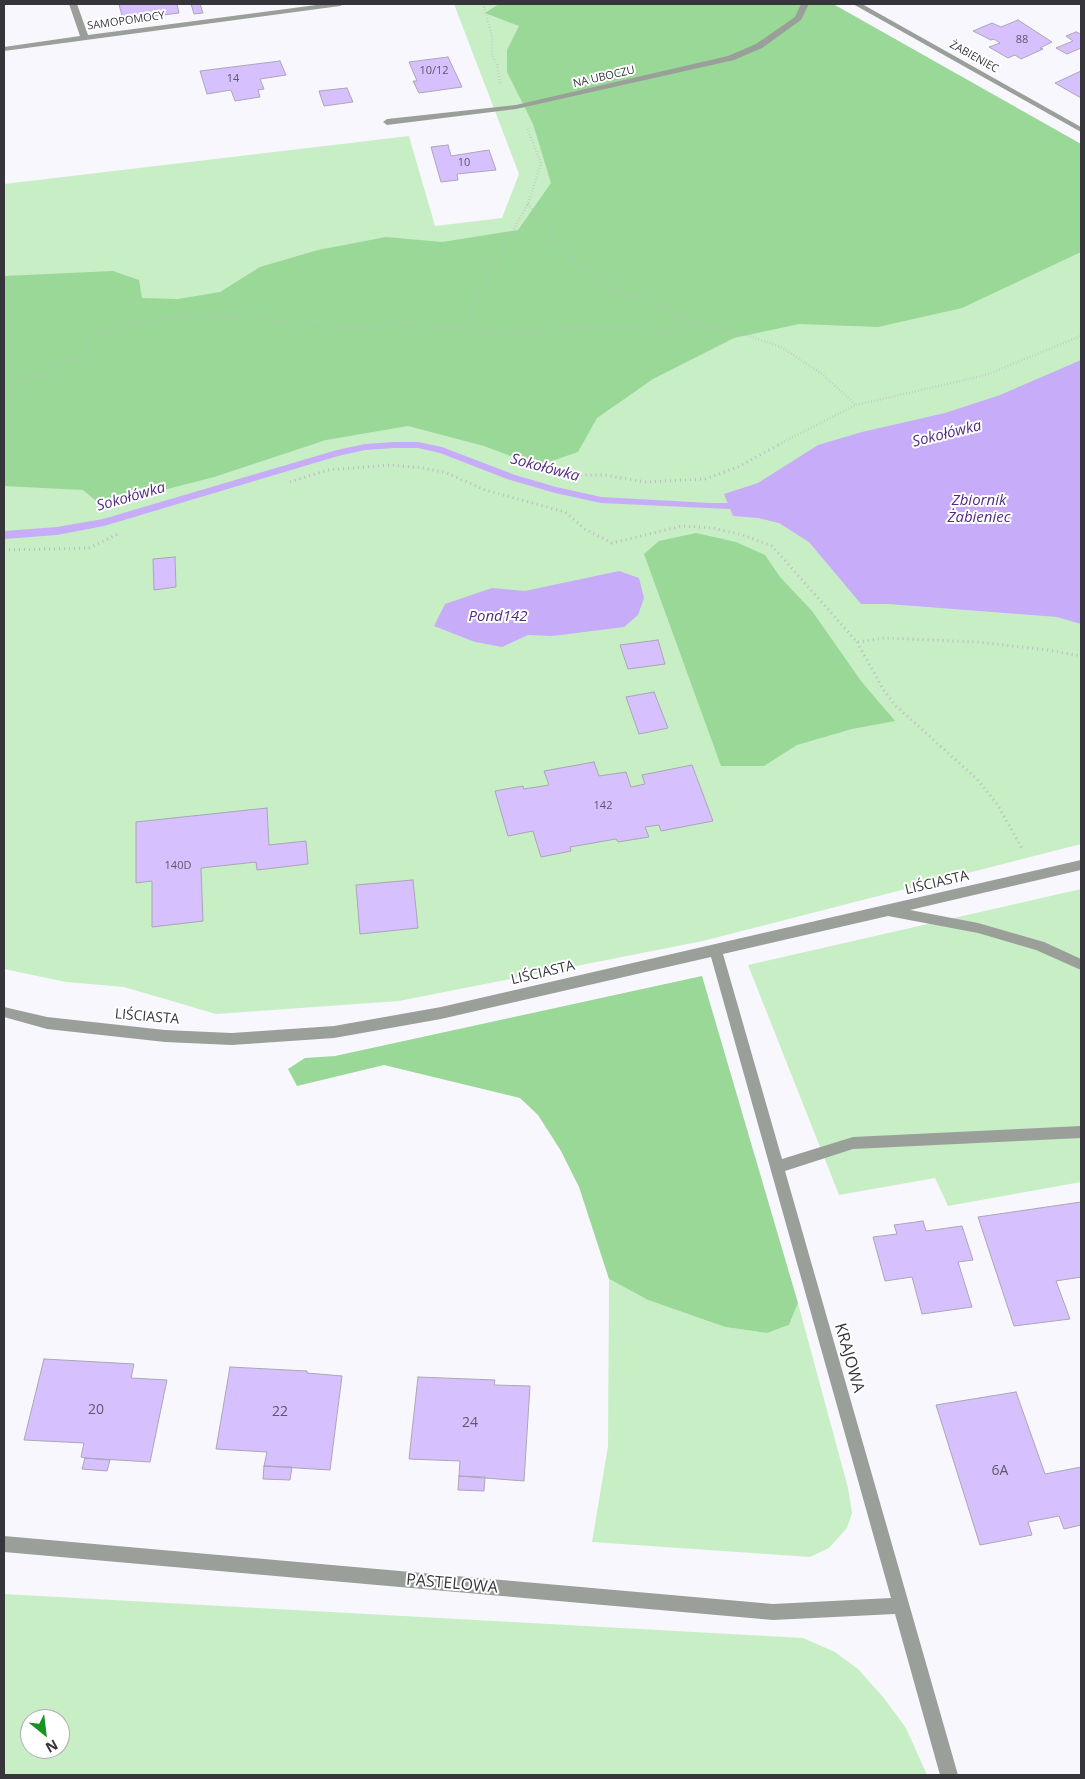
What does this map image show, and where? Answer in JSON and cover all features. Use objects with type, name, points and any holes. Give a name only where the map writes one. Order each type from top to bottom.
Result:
[{"type":"street","points":[[73,4],[85,38]]},
{"type":"street","name":"SAMOPOMOCY","points":[[4,48],[340,4]]},
{"type":"street","name":"NA UBOCZU","points":[[387,122],[516,107],[731,58],[759,46],[788,26],[798,18],[805,4]]},
{"type":"street","name":"ŻABIENIEC","points":[[857,4],[1081,130]]},
{"type":"street","name":"LIŚCIASTA","points":[[4,1012],[47,1023],[165,1036],[232,1039],[334,1032],[441,1012],[716,951],[1081,865]]},
{"type":"street","points":[[887,911],[978,928],[1039,946],[1081,965]]},
{"type":"street","name":"KRAJOWA","points":[[716,951],[949,1775]]},
{"type":"street","points":[[777,1167],[853,1143],[1081,1132]]},
{"type":"street","name":"PASTELOWA","points":[[4,1544],[772,1612],[901,1606]]},
{"type":"path","points":[[454,328],[468,316],[473,301],[528,204],[541,163],[530,134],[498,79],[497,65],[492,55],[492,36],[483,4]]},
{"type":"path","points":[[528,204],[552,238],[602,285],[707,326],[744,334],[781,347],[822,374],[856,405]]},
{"type":"path","points":[[4,399],[23,383],[86,352],[93,335],[128,324],[186,316],[254,318],[350,331],[402,324],[501,333],[628,327],[659,333],[707,326]]},
{"type":"path","points":[[551,470],[582,475],[604,474],[646,482],[705,479],[738,467],[856,405],[986,375],[1081,336]]},
{"type":"path","points":[[290,482],[328,470],[390,465],[423,468],[447,473],[485,490],[565,512],[585,529],[612,543],[682,526],[712,528],[743,535],[772,546],[857,642],[883,689],[896,706],[977,779],[997,804],[1038,876]]},
{"type":"path","points":[[4,550],[89,548],[120,533]]},
{"type":"path","points":[[857,642],[884,638],[977,642],[1048,650],[1081,656]]},
{"type":"green space","points":[[454,4],[833,4],[1081,144],[1081,844],[703,941],[399,1001],[216,1014],[124,987],[66,982],[4,969],[4,184],[409,136],[435,226],[502,218],[519,174]]},
{"type":"green space","points":[[499,4],[833,4],[1081,144],[1081,252],[962,308],[878,327],[799,324],[734,338],[653,379],[597,418],[578,452],[537,466],[484,446],[408,426],[326,440],[214,477],[102,506],[83,490],[4,486],[4,276],[113,271],[139,280],[142,298],[178,299],[220,292],[260,267],[318,250],[386,237],[442,242],[518,230],[551,183],[533,124],[507,72],[507,50],[519,26],[485,13]]},
{"type":"green space","points":[[696,533],[736,542],[765,555],[780,577],[812,611],[861,681],[895,721],[852,729],[797,745],[764,766],[721,766],[644,554],[659,541]]},
{"type":"green space","points":[[1081,889],[1081,1182],[948,1206],[935,1178],[839,1195],[748,965]]},
{"type":"green space","points":[[702,976],[798,1303],[789,1325],[767,1333],[725,1327],[648,1300],[609,1279],[579,1187],[561,1151],[538,1115],[520,1098],[384,1065],[297,1086],[288,1069],[305,1058],[335,1056]]},
{"type":"green space","points":[[609,1279],[648,1300],[725,1327],[767,1333],[789,1325],[798,1303],[848,1488],[852,1513],[847,1528],[829,1548],[810,1557],[592,1542],[608,1446]]},
{"type":"green space","points":[[4,1594],[803,1638],[835,1652],[858,1669],[884,1698],[906,1728],[927,1775],[4,1775]]},
{"type":"water","name":"Zbiornik Żabieniec","points":[[1081,360],[1081,624],[1057,617],[888,604],[861,604],[809,542],[779,523],[758,518],[733,516],[724,494],[758,483],[818,445],[862,432],[945,413],[1000,395]]},
{"type":"water","name":"Pond142","points":[[619,571],[639,578],[644,598],[638,615],[624,627],[553,636],[528,635],[502,647],[475,642],[434,626],[445,604],[492,588],[525,591]]},
{"type":"building","points":[[119,4],[177,4],[179,13],[114,21],[113,17],[122,16]]},
{"type":"building","points":[[191,4],[200,4],[203,13],[194,14]]},
{"type":"building","points":[[1018,20],[1052,42],[1040,48],[1043,49],[1021,59],[1015,55],[1008,58],[989,47],[1000,43],[973,31],[992,23],[1001,27]]},
{"type":"building","points":[[1076,32],[1081,34],[1081,48],[1067,54],[1056,48],[1073,41],[1066,36]]},
{"type":"building","points":[[448,57],[462,87],[419,93],[413,81],[417,81],[409,62]]},
{"type":"building","points":[[280,61],[286,75],[260,79],[264,89],[258,90],[260,97],[235,101],[231,90],[207,94],[200,71]]},
{"type":"building","points":[[1081,71],[1081,98],[1055,83]]},
{"type":"building","points":[[347,88],[353,102],[324,106],[319,91]]},
{"type":"building","points":[[448,145],[451,156],[489,150],[496,170],[457,174],[458,180],[441,182],[431,147]]},
{"type":"building","points":[[175,557],[176,587],[154,590],[153,559]]},
{"type":"building","points":[[658,640],[665,664],[628,669],[620,645]]},
{"type":"building","points":[[654,692],[668,728],[639,734],[626,697]]},
{"type":"building","points":[[594,762],[599,776],[626,772],[631,787],[645,784],[642,775],[692,765],[713,821],[661,831],[659,825],[645,827],[649,837],[618,842],[616,839],[570,847],[571,851],[541,857],[533,831],[508,836],[495,791],[523,786],[524,789],[549,785],[544,771]]},
{"type":"building","points":[[267,808],[269,845],[306,841],[308,864],[257,870],[256,862],[201,868],[203,921],[152,927],[152,881],[136,883],[136,822]]},
{"type":"building","points":[[413,880],[418,928],[360,934],[356,885]]},
{"type":"building","points":[[1081,1202],[1081,1277],[1056,1281],[1070,1319],[1014,1326],[978,1217]]},
{"type":"building","points":[[923,1221],[926,1231],[962,1226],[973,1260],[958,1262],[972,1307],[922,1314],[912,1277],[885,1281],[873,1237],[897,1234],[894,1225]]},
{"type":"building","points":[[44,1359],[134,1364],[131,1378],[167,1380],[150,1462],[81,1457],[84,1443],[24,1440]]},
{"type":"building","points":[[230,1367],[307,1371],[307,1373],[342,1376],[330,1470],[264,1466],[267,1452],[216,1449]]},
{"type":"building","points":[[418,1377],[495,1380],[494,1385],[530,1386],[524,1481],[459,1476],[460,1461],[409,1459]]},
{"type":"building","points":[[1016,1392],[1045,1474],[1081,1467],[1081,1525],[1064,1529],[1059,1516],[1028,1522],[1032,1535],[980,1545],[936,1405]]},
{"type":"building","points":[[85,1458],[110,1460],[107,1471],[82,1469]]},
{"type":"building","points":[[264,1466],[292,1467],[290,1480],[263,1479]]},
{"type":"building","points":[[459,1476],[485,1477],[484,1491],[458,1490]]},
{"type":"waterway","name":"Sokołówka","points":[[4,535],[57,531],[104,522],[337,453],[365,447],[394,445],[418,445],[442,450],[511,477],[555,490],[601,500],[710,506],[729,506],[745,502]]}]
